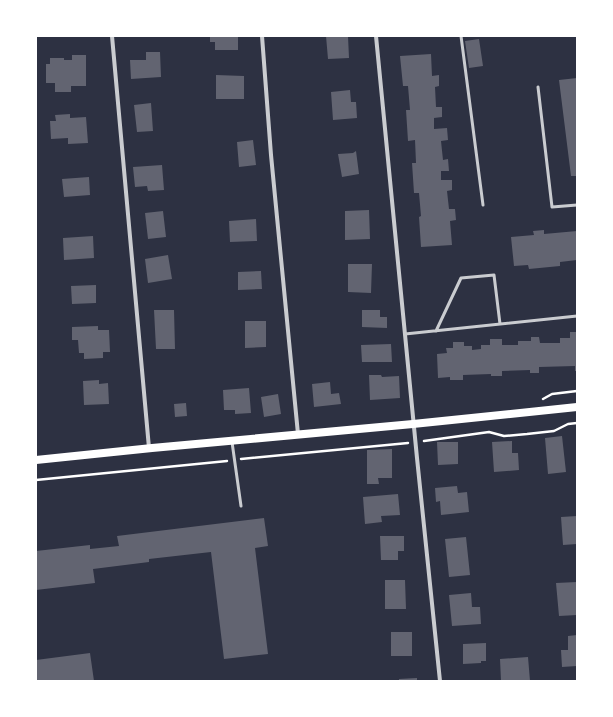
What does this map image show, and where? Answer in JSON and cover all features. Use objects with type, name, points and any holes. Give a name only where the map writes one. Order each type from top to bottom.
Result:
[{"type":"main road","points":[[36,460],[577,407]]},
{"type":"street","points":[[112,36],[149,448]]},
{"type":"street","points":[[262,36],[271,155],[298,434]]},
{"type":"street","points":[[376,36],[415,442],[440,681]]},
{"type":"lane","points":[[461,36],[483,205]]},
{"type":"lane","points":[[538,87],[552,208],[577,205]]},
{"type":"lane","points":[[436,330],[461,278],[494,274],[500,324]]},
{"type":"lane","points":[[405,334],[577,316]]},
{"type":"lane","points":[[232,440],[241,506]]},
{"type":"path","points":[[36,480],[415,442],[489,432],[504,436],[528,434],[554,431],[568,424],[577,423]]},
{"type":"building","points":[[210,36],[238,36],[238,50],[215,50],[215,42],[210,42]]},
{"type":"building","points":[[326,36],[348,36],[349,58],[328,59]]},
{"type":"building","points":[[479,39],[483,66],[469,68],[465,41]]},
{"type":"building","points":[[146,52],[160,52],[161,77],[131,79],[130,60],[146,60]]},
{"type":"building","points":[[431,54],[432,76],[439,75],[439,86],[435,87],[436,107],[442,107],[442,117],[434,118],[434,129],[447,128],[448,140],[441,141],[443,160],[448,159],[449,171],[441,171],[441,180],[452,180],[452,190],[447,191],[449,209],[455,209],[456,220],[450,221],[452,245],[421,247],[419,193],[414,193],[412,163],[416,163],[415,140],[408,141],[406,110],[410,110],[408,86],[403,86],[400,56]]},
{"type":"building","points":[[72,55],[86,55],[86,86],[71,86],[71,92],[55,92],[55,83],[46,83],[46,64],[50,64],[50,58],[64,58],[64,60],[72,60]]},
{"type":"building","points":[[216,75],[244,76],[244,99],[216,99]]},
{"type":"building","points":[[577,78],[577,176],[571,176],[559,80]]},
{"type":"building","points":[[350,90],[351,102],[356,102],[357,118],[333,120],[331,92]]},
{"type":"building","points":[[151,103],[153,131],[137,132],[134,105]]},
{"type":"building","points":[[70,114],[70,118],[86,117],[88,143],[68,144],[68,138],[51,139],[50,121],[56,121],[55,115]]},
{"type":"building","points":[[253,140],[256,165],[239,167],[237,142]]},
{"type":"building","points":[[356,151],[359,174],[342,177],[338,154],[353,153]]},
{"type":"building","points":[[162,165],[164,190],[148,191],[147,186],[135,187],[133,167]]},
{"type":"building","points":[[89,177],[90,195],[64,197],[62,179]]},
{"type":"building","points":[[369,210],[370,239],[345,240],[345,211]]},
{"type":"building","points":[[163,211],[166,237],[148,239],[145,213]]},
{"type":"building","points":[[256,219],[257,241],[230,242],[229,221]]},
{"type":"building","points":[[544,230],[544,234],[577,231],[577,260],[560,262],[560,266],[529,269],[528,265],[514,266],[511,237],[534,235],[533,231]]},
{"type":"building","points":[[93,236],[94,258],[64,260],[63,238]]},
{"type":"building","points":[[168,255],[172,279],[148,283],[145,259]]},
{"type":"building","points":[[348,264],[372,264],[371,293],[348,292]]},
{"type":"building","points":[[261,271],[262,289],[238,290],[238,272]]},
{"type":"building","points":[[96,285],[96,303],[72,304],[71,286]]},
{"type":"building","points":[[154,310],[174,310],[175,349],[156,349]]},
{"type":"building","points":[[362,310],[380,310],[380,317],[387,317],[387,328],[362,327]]},
{"type":"building","points":[[245,321],[266,321],[266,347],[245,348]]},
{"type":"building","points":[[98,326],[98,330],[109,330],[110,352],[103,352],[103,358],[84,359],[84,353],[79,353],[78,340],[72,340],[72,327]]},
{"type":"building","points":[[570,332],[577,332],[577,371],[575,371],[575,366],[539,367],[539,373],[530,373],[530,370],[502,371],[502,376],[491,376],[491,374],[463,375],[463,380],[450,380],[450,377],[438,378],[437,354],[447,353],[446,348],[453,348],[453,342],[464,342],[464,346],[472,346],[472,350],[481,349],[481,345],[490,345],[490,339],[502,339],[502,345],[518,345],[518,341],[531,341],[531,337],[539,337],[540,343],[560,343],[560,338],[570,338]]},
{"type":"building","points":[[391,344],[392,362],[362,362],[361,345]]},
{"type":"building","points":[[369,375],[381,375],[382,377],[399,376],[400,398],[370,400]]},
{"type":"building","points":[[99,380],[99,384],[108,383],[109,404],[84,405],[83,381]]},
{"type":"building","points":[[330,382],[331,394],[339,393],[341,404],[314,407],[312,384]]},
{"type":"building","points":[[249,388],[251,413],[235,414],[235,410],[224,410],[223,390]]},
{"type":"building","points":[[278,394],[281,414],[264,417],[261,397]]},
{"type":"building","points":[[186,403],[187,416],[175,417],[174,404]]},
{"type":"building","points":[[562,436],[566,472],[548,474],[545,438]]},
{"type":"building","points":[[512,441],[512,453],[518,453],[519,470],[494,472],[492,442]]},
{"type":"building","points":[[437,442],[458,442],[458,464],[438,465]]},
{"type":"building","points":[[392,449],[392,478],[378,478],[379,484],[367,484],[367,450]]},
{"type":"building","points":[[457,486],[458,493],[467,492],[469,512],[441,515],[440,501],[436,502],[435,488]]},
{"type":"building","points":[[398,494],[400,515],[381,516],[382,522],[365,524],[363,497]]},
{"type":"building","points":[[577,516],[577,544],[563,545],[561,517]]},
{"type":"building","points":[[264,518],[268,546],[255,548],[268,654],[224,659],[211,552],[149,559],[149,562],[93,569],[95,583],[36,590],[36,551],[90,545],[90,549],[119,546],[117,536]]},
{"type":"building","points":[[380,536],[404,536],[404,551],[398,551],[398,560],[381,560]]},
{"type":"building","points":[[466,537],[470,575],[449,577],[445,539]]},
{"type":"building","points":[[385,580],[405,580],[406,609],[385,609]]},
{"type":"building","points":[[577,582],[577,615],[559,616],[556,583]]},
{"type":"building","points":[[471,593],[472,607],[480,607],[481,624],[452,626],[449,595]]},
{"type":"building","points":[[391,632],[412,632],[412,656],[391,656]]},
{"type":"building","points":[[577,635],[577,666],[562,667],[561,650],[568,650],[568,636]]},
{"type":"building","points":[[486,643],[486,661],[481,661],[481,663],[463,664],[463,644]]},
{"type":"building","points":[[90,653],[94,681],[36,681],[36,660]]},
{"type":"building","points":[[528,657],[530,681],[501,681],[500,659]]},
{"type":"building","points":[[417,678],[417,681],[399,681],[399,679]]}]
